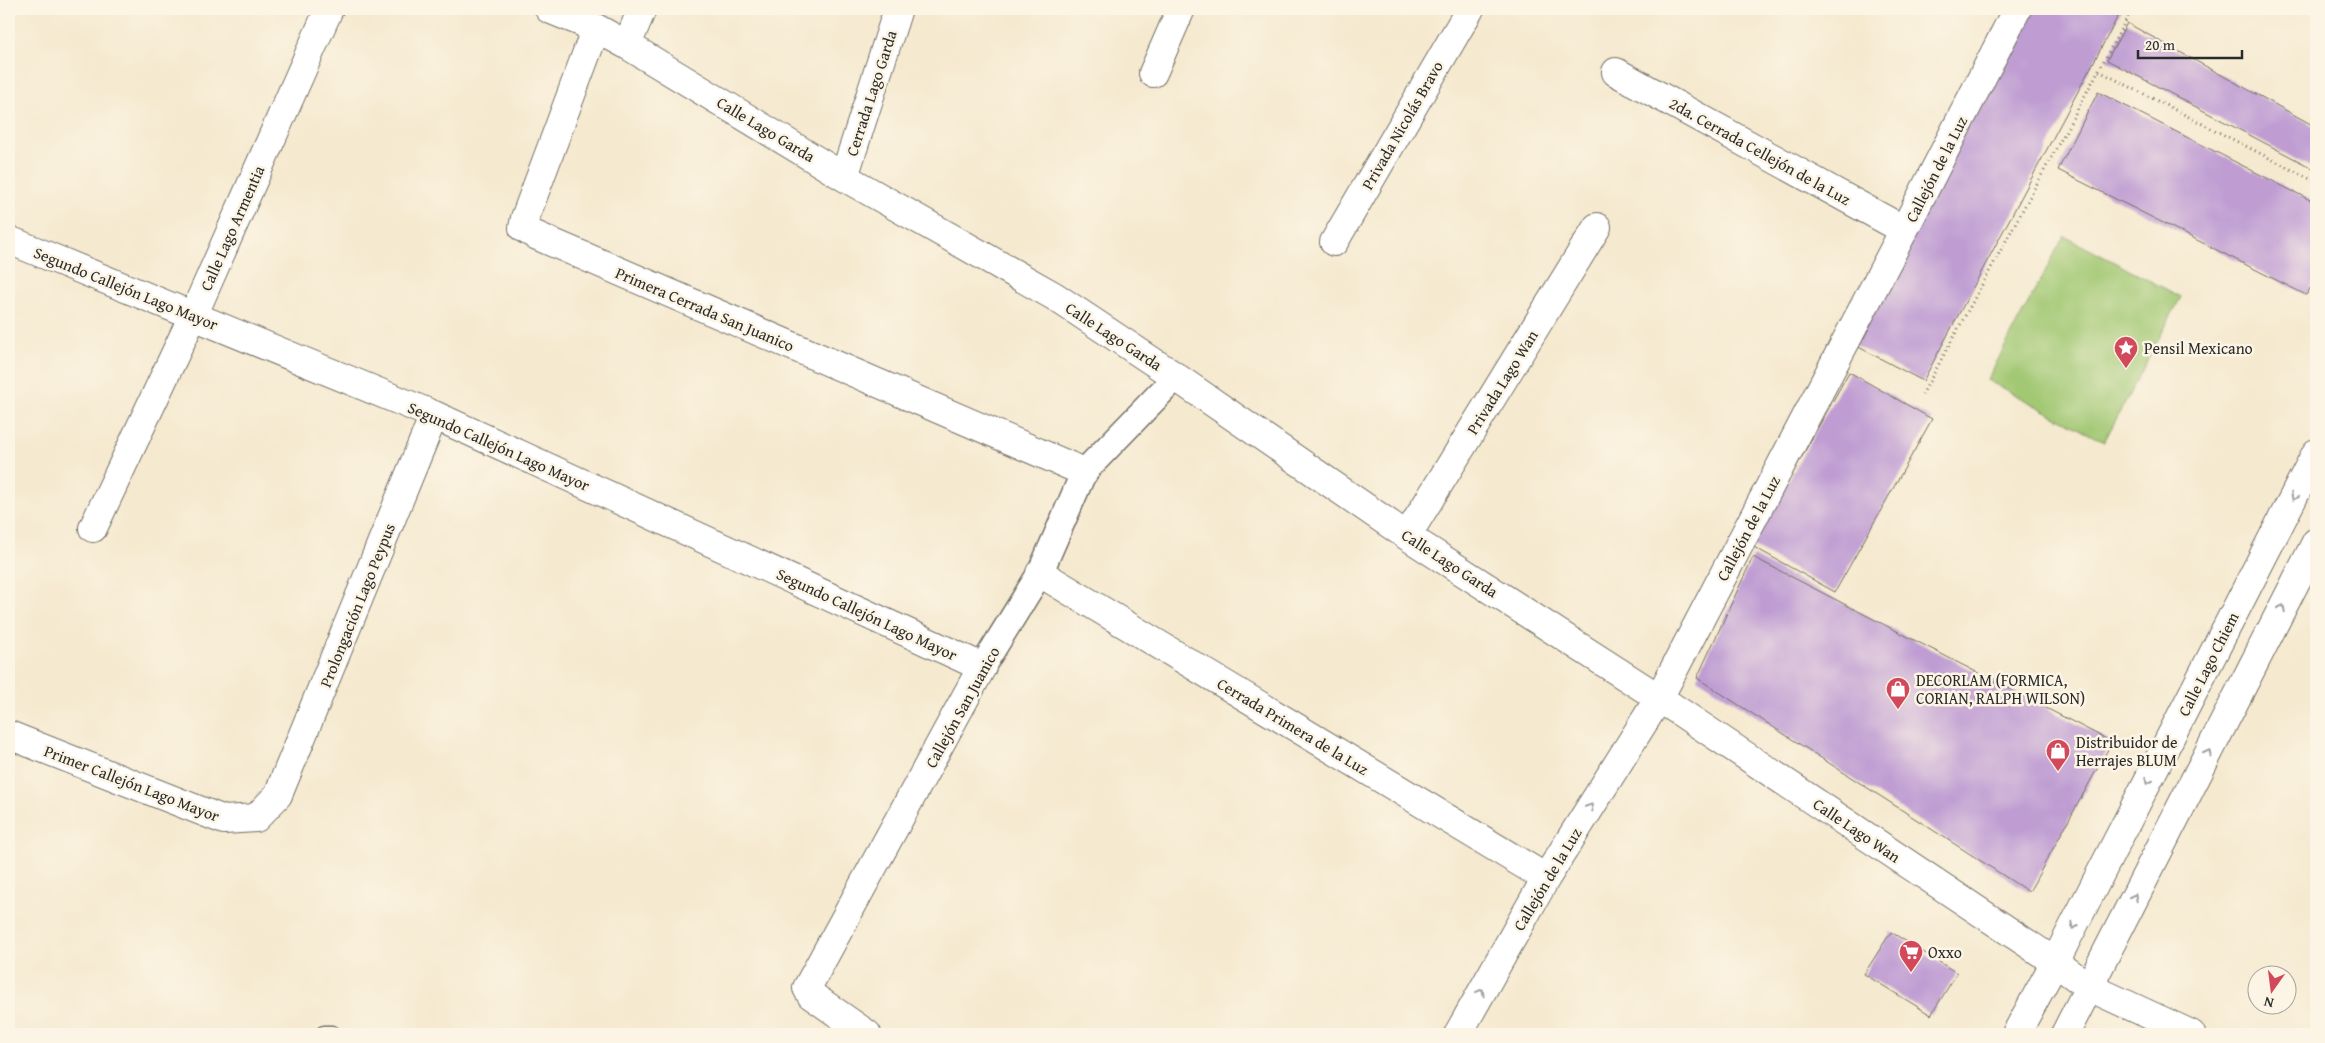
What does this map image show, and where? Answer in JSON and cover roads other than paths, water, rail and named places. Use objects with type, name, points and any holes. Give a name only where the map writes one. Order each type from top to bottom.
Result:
[{"type":"street","name":"Calle Lago Armentia","points":[[93,528],[193,316],[329,9]]},
{"type":"street","name":"Calle Lago Garda","points":[[549,9],[596,28],[627,45],[844,176],[1054,296],[1176,377],[1407,536],[1658,698]]},
{"type":"street","points":[[627,45],[642,9]]},
{"type":"street","name":"Cerrada Lago Garda","points":[[844,176],[898,9]]},
{"type":"street","points":[[1153,73],[1181,9]]},
{"type":"street","name":"Privada Nicolás Bravo","points":[[1334,242],[1470,9]]},
{"type":"street","name":"Callejón de la Luz","points":[[1458,1034],[1546,878],[1658,698],[1904,230],[2017,9]]},
{"type":"street","name":"Primera Cerrada San Juanico","points":[[596,28],[525,218],[524,228],[535,235],[1084,472]]},
{"type":"street","name":"2da. Cerrada Cellejón de la Luz","points":[[1616,72],[1904,230]]},
{"type":"street","name":"Privada Lago Wan","points":[[1407,536],[1597,227]]},
{"type":"street","name":"Segundo Callejón Lago Mayor","points":[[9,240],[434,415],[982,667]]},
{"type":"street","name":"Callejón San Juanico","points":[[867,1034],[811,995],[807,988],[982,667],[1040,573],[1084,472],[1176,377]]},
{"type":"street","name":"Prolongación Lago Peypus","points":[[278,795],[434,415]]},
{"type":"street","name":"Calle Lago Chiem","points":[[2016,1034],[2055,962],[2316,453]]},
{"type":"street","points":[[2065,1034],[2316,542]]},
{"type":"street","name":"Cerrada Primera de la Luz","points":[[1040,573],[1546,878]]},
{"type":"street","name":"Calle Lago Wan","points":[[1658,698],[2055,962],[2088,987],[2190,1034]]},
{"type":"street","name":"Primer Callejón Lago Mayor","points":[[9,735],[224,820],[256,818],[278,795]]},
{"type":"lane","points":[[324,1034],[332,1034]]},
{"type":"place","name":"Pensil Mexicano","points":[[2126,369]]},
{"type":"place","name":"DECORLAM (FORMICA, CORIAN, RALPH WILSON)","points":[[1898,710]]},
{"type":"place","name":"Distribuidor de Herrajes BLUM","points":[[2058,772]]},
{"type":"place","name":"Oxxo","points":[[1911,973]]}]
